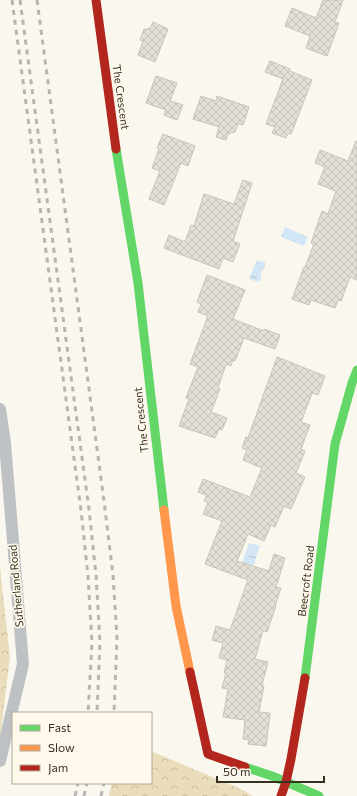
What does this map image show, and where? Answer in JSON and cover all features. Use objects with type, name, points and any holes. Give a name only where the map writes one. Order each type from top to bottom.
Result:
[{"type":"street","name":"The Crescent","points":[[96,0],[114,130],[138,283],[175,599],[208,754],[286,782]]},
{"type":"street","name":"Beecroft Road","points":[[281,796],[286,782],[296,738],[307,667],[335,444],[357,370]]},
{"type":"street","name":"Sutherland Road","points":[[0,409],[5,443],[23,664],[0,762]]},
{"type":"street","points":[[286,782],[319,796]]},
{"type":"green space","points":[[0,567],[10,657],[0,739]]},
{"type":"green space","points":[[152,751],[241,789],[253,796],[109,796],[112,784],[152,784]]},
{"type":"water","points":[[285,227],[308,237],[304,246],[281,237]]},
{"type":"water","points":[[257,260],[265,262],[261,279],[258,282],[249,279]]},
{"type":"water","points":[[249,543],[260,546],[255,563],[252,566],[242,563]]},
{"type":"building","points":[[323,0],[343,0],[335,22],[339,23],[327,56],[306,48],[310,36],[285,26],[292,8],[316,18]]},
{"type":"building","points":[[153,22],[168,29],[155,62],[138,55],[143,41],[140,40],[144,29],[150,29]]},
{"type":"building","points":[[270,61],[312,80],[291,134],[288,133],[286,138],[272,133],[275,127],[266,124],[283,79],[265,72]]},
{"type":"building","points":[[156,76],[177,83],[170,101],[183,105],[177,120],[164,115],[166,110],[146,103]]},
{"type":"building","points":[[201,96],[216,101],[217,96],[249,107],[243,125],[238,124],[235,132],[228,134],[226,140],[216,137],[219,127],[193,119]]},
{"type":"building","points":[[163,134],[195,146],[188,166],[181,163],[164,205],[149,199],[160,171],[152,168],[159,149],[157,148]]},
{"type":"building","points":[[356,141],[357,280],[350,277],[341,301],[338,300],[335,308],[311,300],[309,305],[292,299],[314,244],[311,243],[322,211],[328,214],[336,191],[318,184],[325,167],[315,163],[320,150],[348,161]]},
{"type":"building","points":[[243,180],[252,183],[233,241],[240,244],[233,262],[223,258],[219,269],[164,248],[169,235],[185,242],[191,225],[194,226],[204,194],[234,204]]},
{"type":"building","points":[[207,275],[245,290],[233,319],[264,331],[264,329],[280,335],[275,349],[244,338],[235,361],[233,360],[231,366],[226,364],[218,388],[220,389],[211,412],[227,418],[222,430],[219,429],[215,438],[179,426],[189,399],[186,398],[198,367],[190,364],[208,316],[198,312],[201,304],[197,302]]},
{"type":"building","points":[[277,357],[325,376],[318,395],[312,393],[301,422],[310,425],[301,449],[305,451],[296,473],[305,477],[291,509],[284,506],[275,527],[271,525],[264,541],[248,534],[237,561],[269,571],[274,554],[285,558],[276,587],[281,588],[276,606],[267,632],[263,630],[255,659],[268,662],[262,685],[264,686],[259,712],[270,713],[266,746],[248,744],[249,740],[243,739],[245,720],[223,717],[228,689],[222,688],[226,673],[224,673],[227,660],[219,658],[223,643],[212,640],[216,626],[230,630],[248,580],[205,564],[222,521],[203,514],[208,503],[204,501],[207,495],[198,492],[203,479],[250,497],[262,468],[243,460],[247,450],[242,448],[246,437],[248,438]]},
{"type":"railway","points":[[12,0],[81,510],[88,576],[92,643],[88,712]]},
{"type":"railway","points":[[20,0],[89,509],[96,575],[100,642],[97,712]]},
{"type":"railway","points":[[37,0],[113,575],[117,638],[114,712]]},
{"type":"railway","points":[[75,796],[78,784]]},
{"type":"railway","points":[[84,796],[87,784]]},
{"type":"railway","points":[[101,796],[104,784]]},
{"type":"traffic: fast","points":[[116,149],[138,283],[164,510]]},
{"type":"traffic: fast","points":[[305,678],[335,444],[357,370]]},
{"type":"traffic: fast","points":[[245,767],[272,776],[319,796]]},
{"type":"traffic: slow","points":[[164,510],[176,606],[190,672]]},
{"type":"traffic: jam","points":[[96,0],[116,149]]},
{"type":"traffic: jam","points":[[190,672],[208,754],[245,767]]},
{"type":"traffic: jam","points":[[281,796],[291,759],[305,678]]}]
